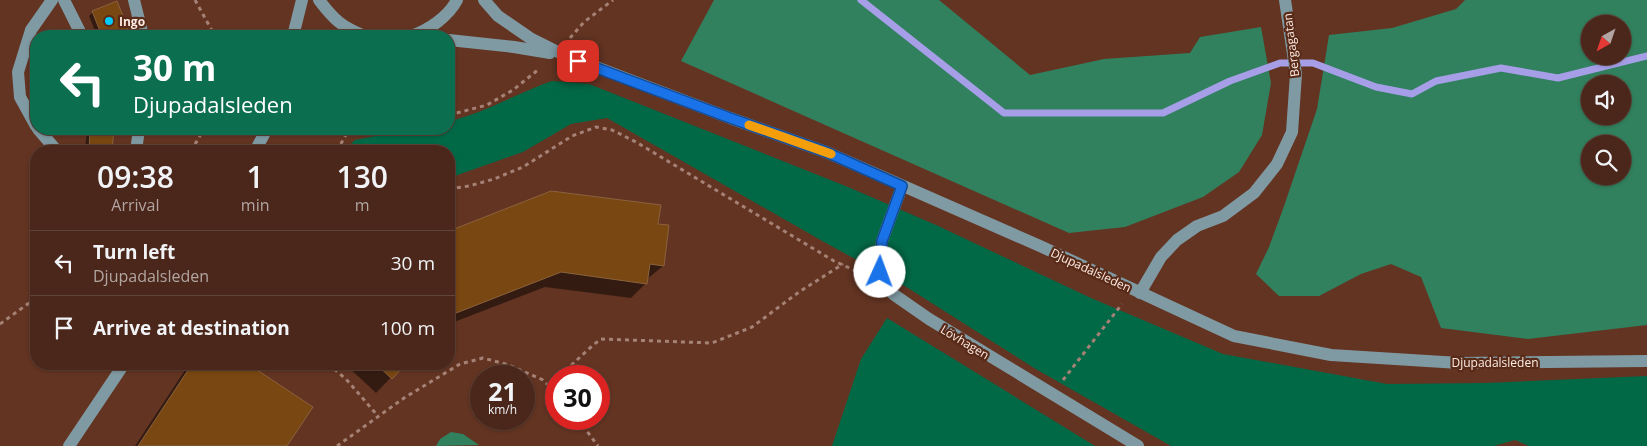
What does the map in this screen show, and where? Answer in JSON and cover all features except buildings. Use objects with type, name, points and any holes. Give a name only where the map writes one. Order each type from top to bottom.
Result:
[{"type":"street","points":[[31,30],[52,0]]},
{"type":"street","points":[[64,0],[79,30]]},
{"type":"street","points":[[134,0],[142,30]]},
{"type":"street","points":[[294,30],[302,0]]},
{"type":"street","points":[[319,0],[331,17],[350,30]]},
{"type":"street","points":[[427,30],[452,9],[457,0]]},
{"type":"street","name":"Djupadalsleden","points":[[484,0],[498,16],[530,38],[562,54],[730,118],[826,152],[1040,246],[1234,336],[1331,355],[1459,363],[1647,361]]},
{"type":"street","name":"Bergagatan","points":[[1140,293],[1161,257],[1177,240],[1197,226],[1223,216],[1254,193],[1277,164],[1292,132],[1296,74],[1286,0]]},
{"type":"street","points":[[30,33],[18,72],[20,96],[30,114]]},
{"type":"street","name":"Djupadalsleden","points":[[455,41],[562,54]]},
{"type":"street","points":[[44,135],[52,145]]},
{"type":"street","points":[[880,272],[882,241],[902,186]]},
{"type":"street","name":"Lövhagen","points":[[880,272],[893,294],[929,320],[1138,446]]},
{"type":"street","points":[[69,446],[120,370]]},
{"type":"path","points":[[195,0],[212,30]]},
{"type":"path","points":[[570,38],[584,22],[613,0]]},
{"type":"path","points":[[455,113],[487,105],[513,90],[543,66]]},
{"type":"path","points":[[455,188],[494,179],[523,167],[572,136],[596,127],[612,130],[636,142],[834,261],[856,270],[880,272]]},
{"type":"path","points":[[574,365],[591,346],[601,339],[712,343],[752,327],[799,292],[842,264]]},
{"type":"path","points":[[1052,394],[1120,306],[1140,293]]},
{"type":"path","points":[[0,324],[30,302]]},
{"type":"path","points":[[455,367],[483,358],[510,365],[545,382]]},
{"type":"path","points":[[335,370],[346,379],[378,416]]},
{"type":"path","points":[[337,446],[404,398],[450,370]]},
{"type":"path","points":[[586,430],[598,446]]},
{"type":"green space","points":[[714,0],[939,0],[1030,75],[1104,59],[1190,53],[1200,37],[1261,27],[1271,83],[1262,135],[1239,172],[1203,197],[1125,227],[1069,233],[681,61]]},
{"type":"green space","points":[[1465,0],[1647,0],[1647,325],[1528,339],[1441,328],[1421,277],[1391,264],[1361,274],[1319,296],[1279,296],[1256,274],[1269,247],[1317,109],[1329,35],[1392,28],[1456,9]]},
{"type":"green space","points":[[552,81],[589,84],[848,187],[936,225],[1091,298],[1223,354],[1387,384],[1486,383],[1647,376],[1647,446],[1529,446],[1515,440],[1494,446],[1171,446],[1034,368],[908,288],[607,118],[571,124],[523,152],[455,176],[455,145],[350,145],[355,140],[380,135],[455,135],[455,119],[488,108]]},
{"type":"green space","points":[[887,318],[1095,446],[832,446],[861,359]]},
{"type":"green space","points":[[451,432],[463,434],[479,445],[436,446],[440,439]]},
{"type":"waterway","points":[[861,0],[1004,113],[1163,113],[1230,81],[1280,63],[1313,63],[1376,87],[1412,94],[1436,81],[1501,68],[1558,78],[1647,56]]},
{"type":"slow traffic","points":[[749,125],[831,154]]},
{"type":"place","name":"Ingo","points":[[109,21]]},
{"type":"route","points":[[578,61],[826,152],[902,186],[882,241],[880,272]]}]
